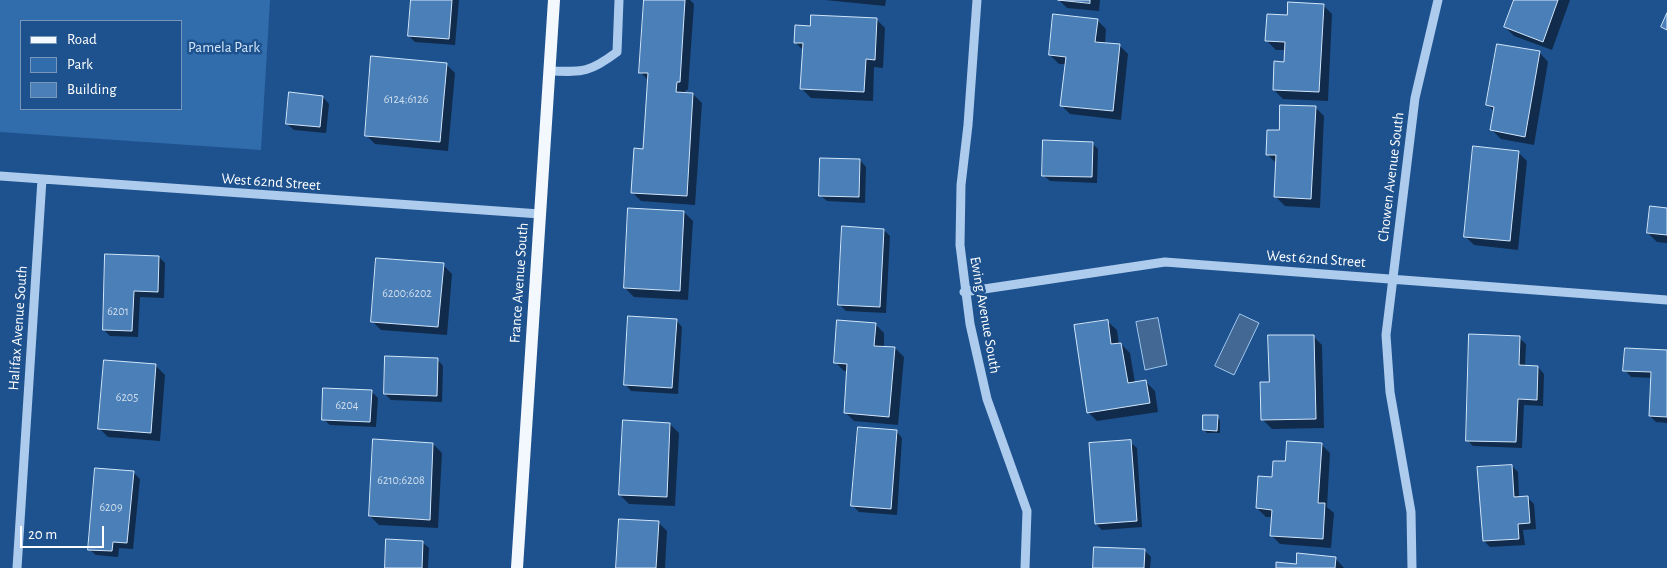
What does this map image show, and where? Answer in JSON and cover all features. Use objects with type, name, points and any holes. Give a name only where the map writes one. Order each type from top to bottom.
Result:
[{"type":"main road","name":"France Avenue South","points":[[517,568],[554,0]]},
{"type":"street","points":[[549,71],[582,72],[598,66],[617,52],[619,0]]},
{"type":"street","name":"Ewing Avenue South","points":[[977,0],[962,185],[960,245],[964,292],[987,399],[1027,512],[1025,568]]},
{"type":"street","name":"Chowen Avenue South","points":[[1412,568],[1412,512],[1390,392],[1386,335],[1415,98],[1438,0]]},
{"type":"street","name":"West 62nd Street","points":[[0,176],[540,214]]},
{"type":"street","name":"Halifax Avenue South","points":[[17,568],[42,179]]},
{"type":"street","name":"West 62nd Street","points":[[964,292],[1165,262],[1667,300]]},
{"type":"green space","name":"Pamela Park","points":[[0,0],[270,0],[261,150],[0,132]]},
{"type":"shaded area","points":[[1240,314],[1259,323],[1234,375],[1215,366]]},
{"type":"shaded area","points":[[1158,318],[1167,365],[1145,370],[1136,322]]},
{"type":"building","points":[[411,0],[452,0],[449,39],[408,36]]},
{"type":"building","points":[[644,0],[685,0],[680,82],[677,82],[676,92],[693,93],[687,196],[631,193],[634,148],[643,149],[648,73],[639,73]]},
{"type":"building","points":[[1058,0],[1090,0],[1090,3]]},
{"type":"building","points":[[1514,0],[1558,0],[1543,42],[1504,27]]},
{"type":"building","points":[[1288,2],[1324,4],[1319,92],[1273,90],[1274,61],[1284,62],[1285,42],[1265,41],[1267,14],[1287,15]]},
{"type":"building","points":[[1667,13],[1667,30],[1661,27]]},
{"type":"building","points":[[1053,14],[1098,19],[1095,42],[1120,44],[1113,111],[1060,106],[1066,57],[1049,55]]},
{"type":"building","points":[[811,15],[877,18],[875,60],[866,59],[864,92],[800,89],[803,43],[794,43],[795,25],[810,26]]},
{"type":"building","points":[[1497,44],[1540,51],[1525,137],[1490,130],[1494,107],[1486,105]]},
{"type":"building","points":[[371,56],[447,63],[440,142],[365,136]]},
{"type":"building","points":[[289,92],[323,96],[320,127],[286,124]]},
{"type":"building","points":[[1280,105],[1316,106],[1311,199],[1274,197],[1276,155],[1266,155],[1267,130],[1279,130]]},
{"type":"building","points":[[1043,140],[1093,142],[1092,177],[1042,176]]},
{"type":"building","points":[[1473,146],[1519,151],[1510,241],[1464,237]]},
{"type":"building","points":[[820,158],[860,159],[859,197],[819,196]]},
{"type":"building","points":[[1650,206],[1667,208],[1667,235],[1647,233]]},
{"type":"building","points":[[628,208],[684,211],[680,291],[624,288]]},
{"type":"building","points":[[842,226],[884,229],[880,307],[838,305]]},
{"type":"building","points":[[105,254],[159,256],[158,292],[134,291],[132,331],[103,330]]},
{"type":"building","points":[[376,258],[444,263],[438,327],[371,322]]},
{"type":"building","points":[[628,316],[677,319],[672,388],[624,385]]},
{"type":"building","points":[[837,320],[876,323],[874,346],[895,347],[889,417],[844,413],[847,364],[834,363]]},
{"type":"building","points":[[1108,320],[1111,344],[1121,343],[1128,383],[1146,380],[1150,403],[1087,413],[1074,325]]},
{"type":"building","points":[[1469,334],[1520,336],[1519,365],[1538,366],[1537,400],[1518,399],[1516,442],[1466,441]]},
{"type":"building","points":[[1268,335],[1314,335],[1316,419],[1261,420],[1260,382],[1269,382]]},
{"type":"building","points":[[1625,348],[1667,350],[1667,417],[1649,416],[1651,372],[1623,371]]},
{"type":"building","points":[[385,356],[438,358],[437,396],[384,394]]},
{"type":"building","points":[[104,360],[156,364],[151,433],[98,429]]},
{"type":"building","points":[[323,388],[372,390],[370,422],[322,420]]},
{"type":"building","points":[[1203,415],[1218,415],[1217,431],[1203,430]]},
{"type":"building","points":[[623,420],[670,423],[667,497],[619,495]]},
{"type":"building","points":[[858,427],[897,430],[891,509],[851,506]]},
{"type":"building","points":[[373,439],[433,443],[430,520],[369,516]]},
{"type":"building","points":[[1131,440],[1137,521],[1095,524],[1089,443]]},
{"type":"building","points":[[1287,441],[1322,443],[1318,503],[1325,503],[1323,539],[1270,536],[1272,510],[1256,508],[1258,476],[1272,477],[1273,461],[1285,461]]},
{"type":"building","points":[[1512,465],[1514,497],[1528,496],[1530,523],[1518,524],[1519,539],[1483,541],[1477,467]]},
{"type":"building","points":[[95,468],[134,471],[127,543],[113,542],[112,551],[88,550]]},
{"type":"building","points":[[619,519],[659,521],[656,568],[616,568]]},
{"type":"building","points":[[386,539],[423,541],[422,568],[385,568]]},
{"type":"building","points":[[1094,547],[1145,549],[1144,568],[1093,568]]},
{"type":"building","points":[[1297,553],[1336,557],[1335,568],[1276,568],[1276,562],[1296,564]]}]
